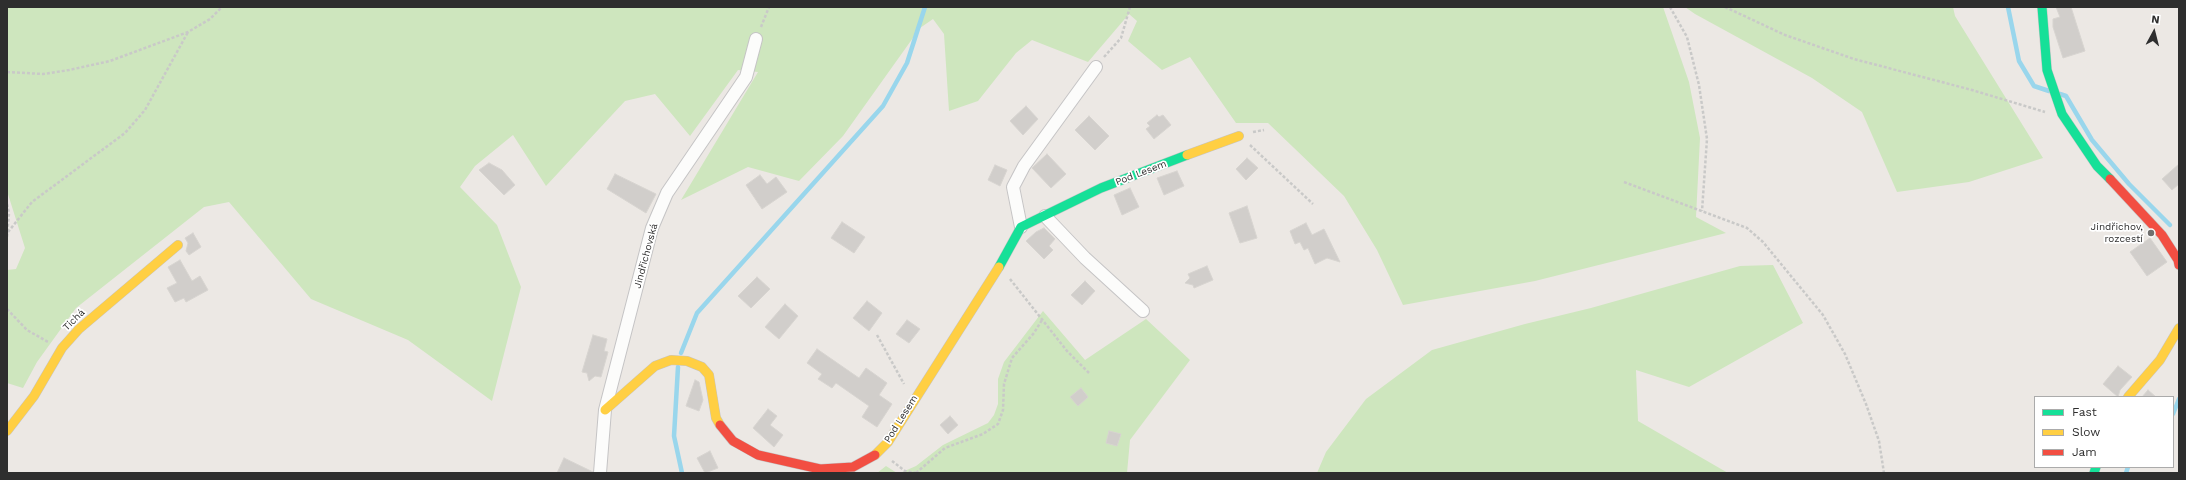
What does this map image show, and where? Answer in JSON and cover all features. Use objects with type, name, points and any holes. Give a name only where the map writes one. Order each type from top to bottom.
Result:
[{"type":"street","points":[[2042,7],[2044,51],[2051,84],[2062,114],[2097,166],[2162,235],[2179,261]]},
{"type":"street","name":"Jindřichovská","points":[[600,473],[605,410],[652,228],[667,192],[746,78],[756,39]]},
{"type":"street","points":[[1020,227],[1012,187],[1024,166],[1096,67]]},
{"type":"street","name":"Pod Lesem","points":[[605,410],[654,366],[671,360],[691,362],[702,367],[709,374],[716,418],[722,429],[733,441],[758,455],[786,463],[820,469],[853,467],[863,463],[879,452],[888,442],[913,400],[949,348],[1000,265],[1020,227],[1101,188],[1239,136]]},
{"type":"street","points":[[1045,216],[1085,258],[1143,311]]},
{"type":"street","name":"Tichá","points":[[7,430],[34,396],[62,348],[79,329],[178,245]]},
{"type":"street","points":[[2129,396],[2160,360],[2179,328]]},
{"type":"path","points":[[7,72],[42,74],[110,61],[188,32],[210,19],[222,7]]},
{"type":"path","points":[[756,39],[769,7]]},
{"type":"path","points":[[1096,67],[1121,38],[1130,7]]},
{"type":"path","points":[[1670,7],[1687,37],[1699,85],[1706,131],[1707,155],[1702,211]]},
{"type":"path","points":[[1725,7],[1785,35],[1854,59],[1972,90],[2041,111],[2062,114]]},
{"type":"path","points":[[8,232],[32,202],[125,133],[145,110],[188,32]]},
{"type":"path","points":[[1239,136],[1313,204]]},
{"type":"path","points":[[1624,182],[1747,228],[1763,242],[1780,261],[1823,315],[1845,354],[1866,404],[1879,441],[1884,473]]},
{"type":"path","points":[[7,204],[7,237]]},
{"type":"path","points":[[1000,265],[1067,351],[1089,373]]},
{"type":"path","points":[[7,309],[14,319],[32,334],[62,348]]},
{"type":"path","points":[[905,473],[905,471],[916,473],[945,448],[983,434],[998,424],[1003,410],[1004,384],[1012,358],[1031,337],[1042,320]]},
{"type":"path","points":[[877,334],[913,400]]},
{"type":"green space","points":[[7,7],[1663,7],[1689,82],[1700,138],[1696,217],[1726,233],[1535,281],[1403,305],[1377,250],[1344,196],[1268,123],[1236,123],[1190,57],[1162,70],[1128,41],[1137,21],[1129,14],[1088,62],[1032,40],[1016,53],[978,101],[949,111],[944,34],[933,19],[920,28],[843,136],[799,181],[748,167],[681,200],[758,72],[738,70],[690,136],[655,94],[625,101],[546,186],[513,135],[475,166],[460,187],[497,225],[521,287],[492,401],[408,340],[311,299],[229,202],[204,207],[76,308],[37,362],[23,388],[7,383],[7,270],[16,269],[25,248],[7,191]]},
{"type":"green space","points":[[1685,7],[1953,7],[1955,16],[2043,158],[1969,182],[1897,192],[1862,112],[1812,78],[1695,14]]},
{"type":"green space","points":[[1773,265],[1803,323],[1689,387],[1636,370],[1638,421],[1728,473],[1317,473],[1326,452],[1366,399],[1432,350],[1525,324],[1591,308],[1740,266]]},
{"type":"green space","points":[[1043,311],[1085,360],[1146,319],[1190,360],[1130,440],[1127,473],[900,473],[916,466],[943,445],[988,423],[994,415],[998,404],[998,379],[1004,362]]},
{"type":"green space","points":[[886,466],[897,473],[877,473]]},
{"type":"building","points":[[2056,7],[2071,7],[2085,51],[2063,58],[2053,27],[2053,19],[2060,17]]},
{"type":"building","points":[[1026,106],[1038,119],[1023,135],[1010,121]]},
{"type":"building","points":[[1157,115],[1159,117],[1163,115],[1171,125],[1154,139],[1146,129],[1150,126],[1147,123]]},
{"type":"building","points":[[1089,116],[1109,136],[1095,150],[1075,130]]},
{"type":"building","points":[[1047,154],[1066,174],[1051,188],[1032,168]]},
{"type":"building","points":[[1247,158],[1258,168],[1246,180],[1236,169]]},
{"type":"building","points":[[489,163],[502,170],[515,185],[504,195],[479,170]]},
{"type":"building","points":[[2179,164],[2179,184],[2172,190],[2162,179]]},
{"type":"building","points":[[995,165],[1007,170],[1000,186],[988,180]]},
{"type":"building","points":[[1177,171],[1184,186],[1164,195],[1157,178]]},
{"type":"building","points":[[615,174],[656,194],[646,213],[607,189]]},
{"type":"building","points":[[760,175],[767,184],[776,177],[787,192],[762,209],[746,185]]},
{"type":"building","points":[[1130,188],[1139,207],[1122,215],[1114,195]]},
{"type":"building","points":[[1247,206],[1257,238],[1240,243],[1229,213]]},
{"type":"building","points":[[842,222],[865,237],[854,253],[831,238]]},
{"type":"building","points":[[1306,223],[1312,235],[1324,229],[1340,262],[1327,258],[1315,264],[1308,248],[1304,250],[1300,242],[1295,244],[1290,231]]},
{"type":"building","points":[[1044,228],[1055,239],[1049,246],[1053,250],[1044,259],[1026,241],[1036,232]]},
{"type":"building","points":[[193,233],[201,247],[189,255],[186,251],[188,243],[185,238]]},
{"type":"building","points":[[2150,238],[2167,262],[2147,276],[2130,252]]},
{"type":"building","points":[[180,260],[192,281],[200,276],[208,290],[186,302],[184,298],[175,302],[167,288],[177,283],[168,267]]},
{"type":"building","points":[[1207,266],[1213,280],[1194,288],[1193,285],[1185,283],[1190,278],[1188,274]]},
{"type":"building","points":[[757,277],[770,289],[751,308],[738,296]]},
{"type":"building","points":[[1085,281],[1095,291],[1082,305],[1071,295]]},
{"type":"building","points":[[867,301],[882,313],[869,331],[853,318]]},
{"type":"building","points":[[785,304],[798,316],[779,339],[765,327]]},
{"type":"building","points":[[907,320],[920,329],[909,343],[896,334]]},
{"type":"building","points":[[593,335],[607,339],[604,351],[608,352],[601,377],[595,376],[589,381],[587,373],[582,372]]},
{"type":"building","points":[[817,349],[859,378],[866,368],[887,383],[879,395],[892,404],[877,427],[862,417],[869,406],[836,383],[832,388],[818,379],[822,374],[807,363]]},
{"type":"building","points":[[2118,366],[2132,377],[2120,390],[2118,396],[2103,384]]},
{"type":"building","points":[[695,380],[699,382],[703,400],[699,411],[686,406]]},
{"type":"building","points":[[1081,388],[1088,397],[1078,406],[1070,397]]},
{"type":"building","points":[[2148,390],[2155,396],[2143,396]]},
{"type":"building","points":[[768,409],[777,416],[770,425],[783,435],[774,447],[753,428]]},
{"type":"building","points":[[950,416],[958,425],[948,434],[940,425]]},
{"type":"building","points":[[1109,431],[1121,434],[1117,446],[1106,443]]},
{"type":"building","points":[[710,451],[718,468],[705,473],[697,458]]},
{"type":"building","points":[[564,458],[593,472],[593,473],[557,473]]},
{"type":"waterway","points":[[681,353],[697,313],[883,106],[907,63],[925,7]]},
{"type":"waterway","points":[[2008,7],[2019,61],[2034,86],[2049,91]]},
{"type":"waterway","points":[[2060,94],[2066,96],[2092,140],[2129,184],[2170,225]]},
{"type":"waterway","points":[[678,367],[674,436],[682,473]]},
{"type":"waterway","points":[[2174,412],[2179,399]]},
{"type":"waterway","points":[[2126,473],[2128,468]]},
{"type":"traffic: fast","points":[[2042,7],[2047,70],[2062,114],[2097,166],[2110,179]]},
{"type":"traffic: fast","points":[[999,267],[1021,227],[1101,188],[1187,155]]},
{"type":"traffic: fast","points":[[2094,473],[2096,468]]},
{"type":"traffic: slow","points":[[1187,155],[1239,136]]},
{"type":"traffic: slow","points":[[7,431],[34,396],[62,348],[79,329],[178,245]]},
{"type":"traffic: slow","points":[[875,455],[888,442],[999,267]]},
{"type":"traffic: slow","points":[[2129,396],[2160,360],[2179,328]]},
{"type":"traffic: slow","points":[[605,410],[655,366],[671,360],[687,361],[702,367],[709,375],[716,418],[720,425]]},
{"type":"traffic: jam","points":[[2110,179],[2162,235],[2178,260],[2179,265]]},
{"type":"traffic: jam","points":[[720,425],[733,441],[758,455],[820,469],[853,467],[875,455]]},
{"type":"place","name":"Jindřichov, rozcestí","points":[[2151,233]]}]
